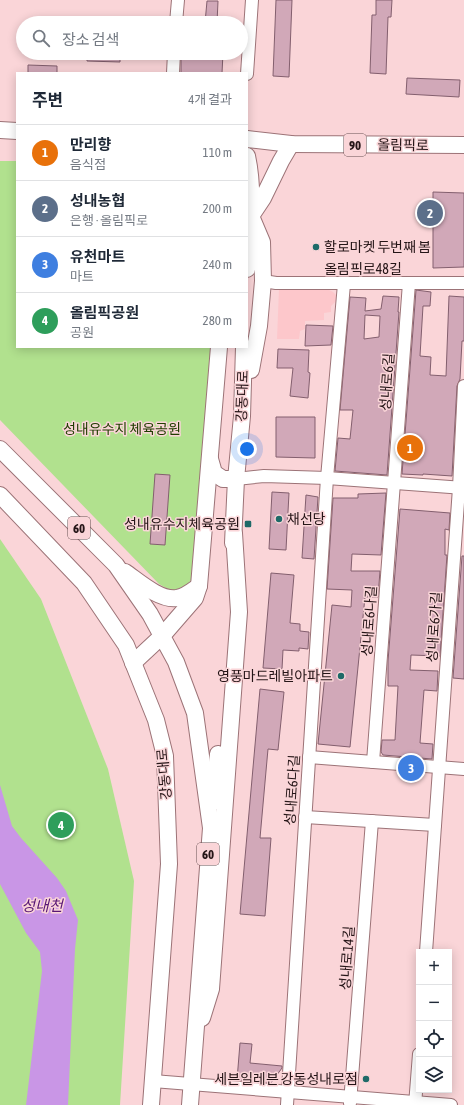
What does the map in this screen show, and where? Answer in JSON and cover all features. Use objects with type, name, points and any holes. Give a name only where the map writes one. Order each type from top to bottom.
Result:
[{"type":"main road","points":[[0,130],[16,131]]},
{"type":"main road","name":"올림픽로","points":[[248,139],[291,144],[464,146]]},
{"type":"main road","points":[[251,216],[263,198],[291,144]]},
{"type":"main road","points":[[248,160],[251,173],[251,216],[248,256]]},
{"type":"main road","points":[[242,416],[259,326],[262,281],[262,242],[251,216]]},
{"type":"main road","name":"강동대로","points":[[162,636],[194,598],[199,586],[219,348]]},
{"type":"main road","name":"강동대로","points":[[190,1105],[193,1046],[210,828],[226,675],[227,631],[236,480],[242,416],[244,348]]},
{"type":"main road","name":"강동대로","points":[[0,449],[116,565],[150,614],[176,662],[195,713],[210,828]]},
{"type":"main road","points":[[210,457],[214,473],[223,479],[236,480]]},
{"type":"main road","name":"강동대로","points":[[0,495],[84,583],[126,645],[156,720],[165,756],[169,864],[151,1105]]},
{"type":"main road","points":[[193,1046],[211,989],[239,612],[234,533]]},
{"type":"main road","points":[[116,565],[151,590],[167,599],[178,598],[188,594],[199,586]]},
{"type":"main road","points":[[133,663],[162,636]]},
{"type":"street","points":[[177,16],[178,0]]},
{"type":"street","points":[[248,59],[252,0]]},
{"type":"street","points":[[173,72],[174,60]]},
{"type":"street","points":[[247,72],[248,60]]},
{"type":"street","name":"올림픽로48길","points":[[262,281],[276,283],[344,284],[464,283]]},
{"type":"street","points":[[327,478],[344,284]]},
{"type":"street","name":"성내로6길","points":[[394,483],[409,284]]},
{"type":"street","points":[[236,480],[264,476],[327,478],[461,488],[464,386]]},
{"type":"street","name":"성내로6다길","points":[[287,1105],[327,478]]},
{"type":"street","name":"성내로6나길","points":[[373,762],[394,483]]},
{"type":"street","name":"성내로6가길","points":[[426,949],[461,488]]},
{"type":"street","points":[[309,757],[464,769]]},
{"type":"street","points":[[306,817],[435,825]]},
{"type":"street","name":"성내로14길","points":[[351,1101],[372,821]]},
{"type":"street","points":[[416,1104],[419,1057]]},
{"type":"street","points":[[153,1081],[288,1092],[351,1101],[451,1105]]},
{"type":"shaded area","points":[[279,289],[329,290],[336,295],[336,301],[331,306],[331,312],[324,313],[324,320],[305,321],[305,329],[300,331],[299,339],[277,339]]},
{"type":"green space","name":"성내유수지 체육공원","points":[[0,161],[16,161],[16,348],[211,348],[191,580],[188,585],[180,590],[172,590],[159,584],[0,420]]},
{"type":"green space","points":[[0,539],[41,599],[108,769],[134,881],[120,1105],[0,1105]]},
{"type":"water","name":"성내천","points":[[0,785],[12,826],[57,878],[66,891],[78,920],[75,949],[68,1105],[26,1105],[42,971],[40,952],[26,933],[0,884]]},
{"type":"building","points":[[276,0],[292,0],[289,77],[273,76]]},
{"type":"building","points":[[376,0],[392,0],[391,17],[388,17],[386,74],[370,73],[372,15],[376,15]]},
{"type":"building","points":[[207,1],[218,1],[217,16],[206,16]]},
{"type":"building","points":[[120,60],[120,62],[87,61]]},
{"type":"building","points":[[181,60],[223,60],[222,72],[181,72]]},
{"type":"building","points":[[28,65],[57,66],[57,72],[28,72]]},
{"type":"building","points":[[407,78],[460,80],[459,97],[406,94]]},
{"type":"building","points":[[433,192],[464,193],[464,267],[433,268]]},
{"type":"building","points":[[416,290],[431,292],[430,306],[423,306],[420,356],[431,357],[430,375],[446,376],[449,296],[464,297],[464,341],[462,341],[460,379],[457,386],[452,476],[402,474]]},
{"type":"building","points":[[383,296],[399,297],[387,475],[335,471],[338,438],[350,439],[353,410],[340,410],[350,297],[366,298],[365,311],[381,309]],"holes":[[[365,315],[380,316],[379,337],[364,339]]]},
{"type":"building","points":[[306,325],[333,326],[331,345],[305,346]]},
{"type":"building","points":[[278,349],[309,350],[308,372],[310,373],[308,398],[290,396],[293,368],[277,368]]},
{"type":"building","points":[[276,417],[315,417],[315,458],[276,457]]},
{"type":"building","points":[[155,474],[170,475],[165,545],[150,544]]},
{"type":"building","points":[[272,492],[289,493],[286,550],[269,549]]},
{"type":"building","points":[[386,493],[381,555],[352,554],[351,571],[380,571],[378,597],[365,597],[350,747],[318,744],[332,605],[351,607],[352,590],[327,589],[333,498],[358,498],[358,494]]},
{"type":"building","points":[[306,495],[318,497],[314,559],[302,558]]},
{"type":"building","points":[[400,509],[450,513],[449,530],[445,529],[445,555],[447,555],[440,656],[411,655],[410,670],[438,671],[437,691],[424,690],[420,743],[433,744],[432,759],[383,755],[381,752],[382,740],[395,740],[398,686],[388,686],[388,661]]},
{"type":"building","points":[[462,556],[464,556],[464,679],[453,678]]},
{"type":"building","points":[[271,573],[294,575],[290,623],[300,624],[300,631],[309,632],[308,649],[299,648],[299,651],[283,650],[282,669],[263,668]]},
{"type":"building","points":[[260,689],[284,692],[278,750],[268,749],[260,838],[271,838],[265,916],[240,914]]},
{"type":"building","points":[[240,1043],[252,1044],[250,1063],[282,1066],[271,1083],[237,1080]]},
{"type":"place","name":"성내농협","points":[[430,213]]},
{"type":"place","name":"할로마켓 두번째 봄","points":[[316,247]]},
{"type":"place","name":"만리향","points":[[410,448]]},
{"type":"place","name":"채선당","points":[[279,519]]},
{"type":"place","name":"성내유수지체육공원","points":[[248,524]]},
{"type":"place","name":"영풍마드레빌아파트","points":[[341,676]]},
{"type":"place","name":"유천마트","points":[[411,768]]},
{"type":"place","name":"올림픽공원","points":[[61,825]]},
{"type":"place","name":"세븐일레븐 강동성내로점","points":[[366,1079]]}]
